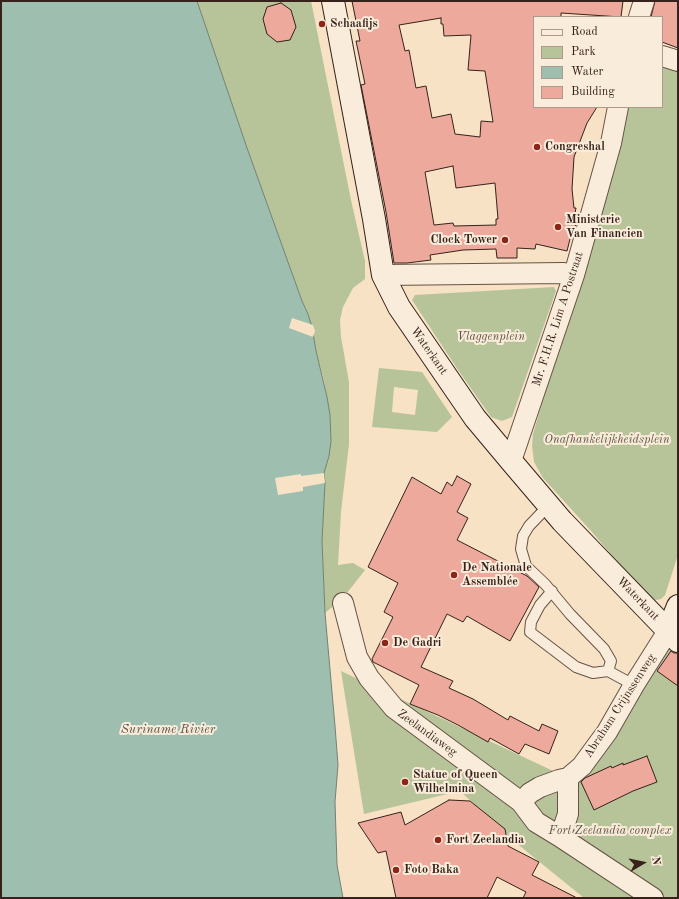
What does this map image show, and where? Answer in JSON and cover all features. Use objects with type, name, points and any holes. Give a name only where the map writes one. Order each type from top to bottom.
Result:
[{"type":"main road","name":"Waterkant","points":[[333,1],[383,275],[399,307],[475,418],[562,521],[673,636]]},
{"type":"main road","points":[[673,636],[678,606]]},
{"type":"street","points":[[639,16],[644,1]]},
{"type":"street","points":[[663,56],[678,61]]},
{"type":"street","name":"Mr. F.H.R. Lim A Postraat","points":[[511,461],[574,275],[610,143],[618,108]]},
{"type":"street","points":[[383,275],[564,273],[574,275]]},
{"type":"street","name":"Zeelandiaweg","points":[[343,603],[357,657],[369,678],[394,708],[522,802],[536,822],[653,898]]},
{"type":"street","name":"Abraham Crijnssenweg","points":[[522,802],[530,793],[540,787],[568,778],[582,766],[606,732],[634,685],[673,636]]},
{"type":"street","points":[[559,836],[568,814],[568,778]]},
{"type":"lane","points":[[549,505],[529,526],[523,536],[521,549],[526,566],[552,591],[570,614],[604,649],[611,661],[608,671]]},
{"type":"lane","points":[[552,591],[540,605],[531,622],[530,632],[576,667],[593,673],[608,671],[634,685]]},
{"type":"green space","points":[[197,1],[311,1],[351,200],[365,261],[365,279],[353,288],[343,307],[340,320],[341,337],[349,382],[349,444],[341,512],[338,565],[353,563],[365,570],[343,598],[325,613],[322,541],[325,483],[324,473],[329,456],[331,441],[330,415],[324,381],[308,314],[247,148]]},
{"type":"green space","name":"Onafhankelijkheidsplein","points":[[663,59],[678,65],[678,555],[665,595],[661,599],[656,600],[647,597],[592,532],[543,478],[534,462],[532,446],[533,434],[628,108],[663,108]]},
{"type":"green space","name":"Vlaggenplein","points":[[554,287],[556,291],[512,417],[502,421],[491,417],[412,300],[415,295]]},
{"type":"green space","points":[[379,368],[422,372],[452,417],[437,432],[372,427]],"holes":[[[394,387],[418,390],[415,415],[392,412]]]},
{"type":"green space","name":"Fort Zeelandia complex","points":[[668,631],[678,641],[678,898],[584,898],[515,842],[460,791],[364,814],[341,671],[568,778]]},
{"type":"water","name":"Suriname Rivier","points":[[1,1],[197,1],[247,148],[308,314],[330,415],[331,441],[329,456],[324,473],[325,483],[322,541],[325,613],[338,765],[335,802],[337,865],[343,898],[1,898]]},
{"type":"pier","points":[[292,318],[313,325],[315,331],[313,337],[289,328]]},
{"type":"pier","points":[[324,473],[325,483],[303,487],[303,491],[278,495],[275,478],[301,474],[301,476]]},
{"type":"building","points":[[352,1],[623,1],[621,16],[561,13],[561,16],[533,16],[533,108],[596,108],[587,123],[574,157],[572,189],[574,208],[576,208],[574,218],[577,219],[573,236],[571,235],[567,251],[536,244],[535,249],[517,248],[517,258],[497,258],[496,249],[463,250],[430,255],[431,260],[394,263],[386,212],[361,85],[365,84],[356,41],[360,41]],"holes":[[[441,18],[441,24],[443,24],[444,36],[471,35],[468,70],[485,71],[493,122],[481,121],[480,137],[455,134],[451,114],[432,118],[426,86],[416,88],[409,50],[405,51],[399,25]],[[453,166],[456,188],[495,183],[498,219],[496,219],[496,225],[454,226],[453,223],[434,225],[425,172]]]},
{"type":"building","points":[[655,1],[678,1],[678,48],[663,42],[663,16],[651,16]]},
{"type":"building","points":[[281,3],[291,10],[296,27],[290,40],[277,42],[267,34],[263,19],[267,7]]},
{"type":"building","name":"De Nationale Assemblée","points":[[457,476],[471,484],[457,512],[468,518],[457,540],[527,576],[539,587],[510,641],[467,616],[463,622],[447,614],[421,667],[453,681],[449,688],[473,699],[508,720],[510,716],[539,731],[542,724],[558,731],[549,754],[525,744],[519,754],[490,738],[488,742],[438,715],[410,704],[419,685],[373,662],[372,659],[393,617],[384,612],[398,583],[368,567],[412,477],[441,494],[447,482],[452,486]]},
{"type":"building","points":[[671,651],[678,653],[678,686],[657,671]]},
{"type":"building","points":[[647,756],[657,782],[633,791],[594,810],[581,782],[585,778],[611,766],[612,768],[623,763],[623,765]]},
{"type":"building","name":"Fort Zeelandia","points":[[449,800],[470,801],[505,829],[508,846],[539,862],[532,875],[577,898],[523,898],[526,892],[497,877],[487,898],[396,898],[386,851],[378,853],[358,823],[401,812],[405,825]]},
{"type":"place","name":"Schaafijs","points":[[322,24]]},
{"type":"place","name":"Congreshal","points":[[537,147]]},
{"type":"place","name":"Ministerie Van Financien","points":[[558,227]]},
{"type":"place","name":"Clock Tower","points":[[505,240]]},
{"type":"place","name":"De Nationale Assemblée","points":[[454,575]]},
{"type":"place","name":"De Gadri","points":[[385,643]]},
{"type":"place","name":"Statue of Queen Wilhelmina","points":[[405,782]]},
{"type":"place","name":"Fort Zeelandia","points":[[438,840]]},
{"type":"place","name":"Foto Baka","points":[[396,870]]}]
